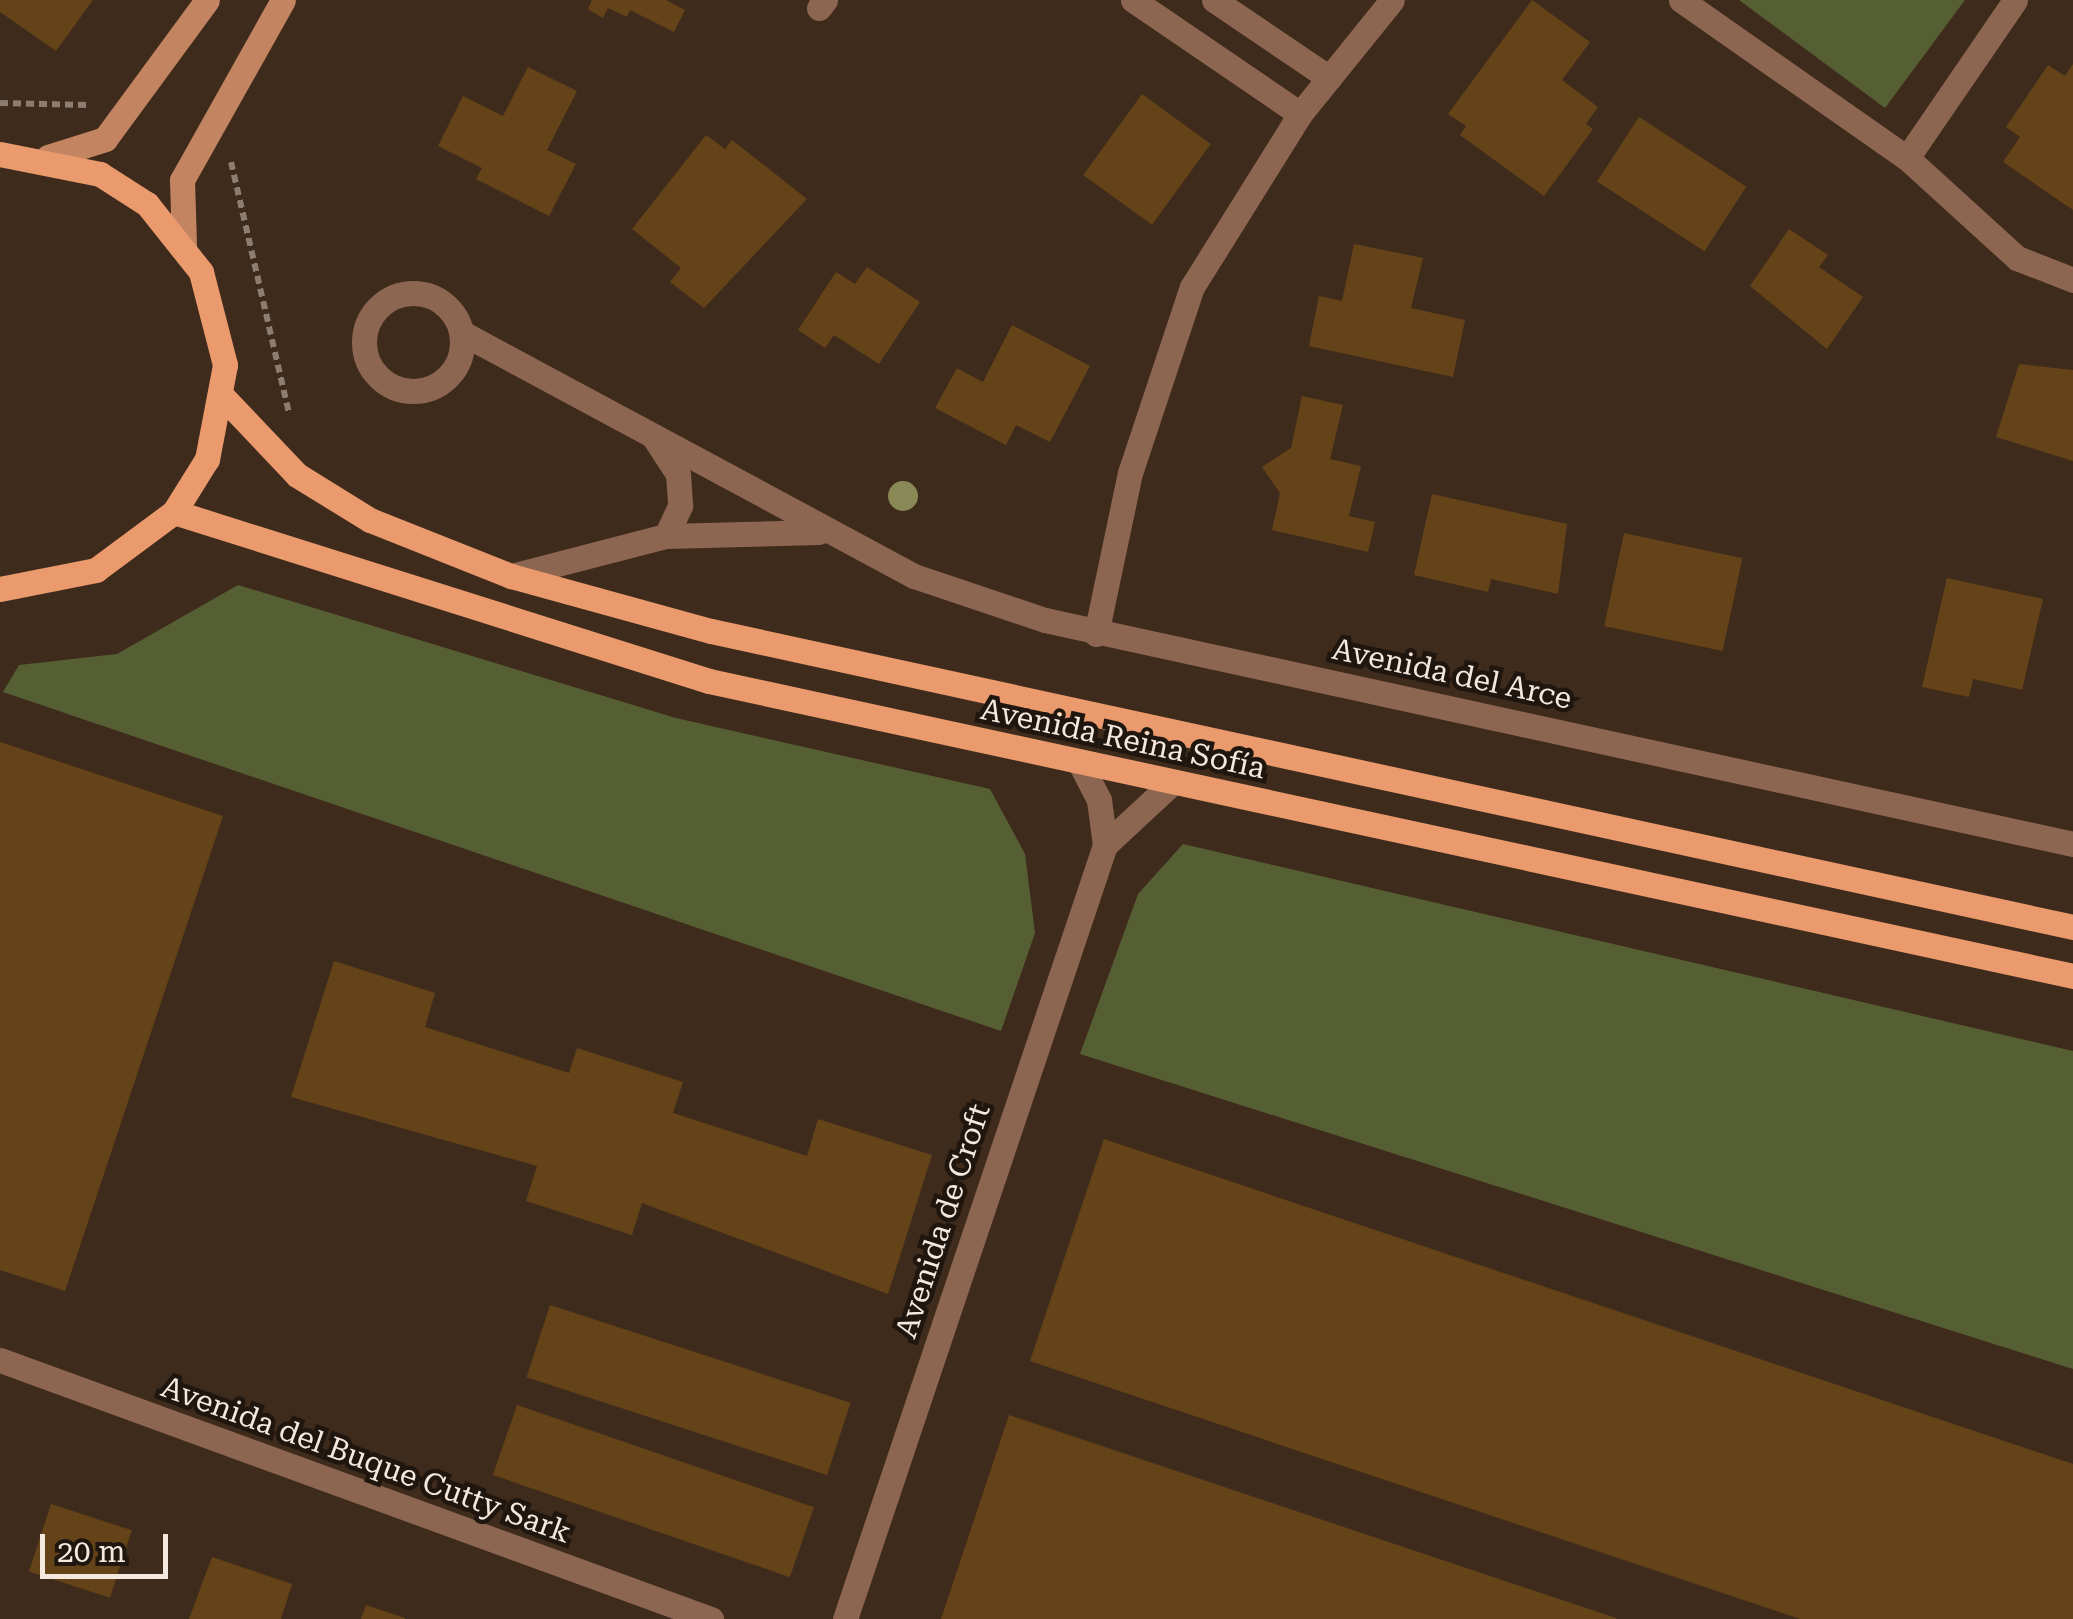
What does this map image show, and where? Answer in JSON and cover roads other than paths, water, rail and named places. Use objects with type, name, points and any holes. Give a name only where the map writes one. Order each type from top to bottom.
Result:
[{"type":"main road","points":[[48,157],[105,140],[206,0]]},
{"type":"main road","points":[[184,244],[182,180],[284,0]]},
{"type":"main road","points":[[0,154],[48,157],[100,174],[184,244],[214,301],[224,398],[207,459],[174,512],[96,570],[0,588]]},
{"type":"main road","name":"Avenida Reina Sofía","points":[[224,398],[298,474],[341,502],[512,576],[711,631],[2073,927]]},
{"type":"main road","name":"Avenida Reina Sofía","points":[[174,512],[286,541],[588,648],[1080,764],[2073,976]]},
{"type":"street","points":[[1133,0],[1300,114]]},
{"type":"street","points":[[1214,0],[1329,78]]},
{"type":"street","points":[[1096,634],[1130,473],[1192,287],[1300,114],[1392,0]]},
{"type":"street","points":[[1680,0],[1907,158],[2017,258],[2073,280]]},
{"type":"street","points":[[1907,158],[2015,0]]},
{"type":"street","name":"Avenida del Arce","points":[[466,335],[643,425],[914,576],[1096,634],[2073,844]]},
{"type":"street","name":"Avenida del Arce","points":[[643,425],[678,474],[680,506],[666,536]]},
{"type":"street","name":"Avenida del Arce","points":[[512,576],[666,536],[763,527],[829,532]]},
{"type":"street","name":"Avenida de Croft","points":[[845,1619],[1105,845],[1100,800],[1080,764]]},
{"type":"street","name":"Avenida de Croft","points":[[1105,845],[1172,783]]},
{"type":"street","name":"Avenida del Buque Cutty Sark","points":[[0,1360],[711,1619]]}]
